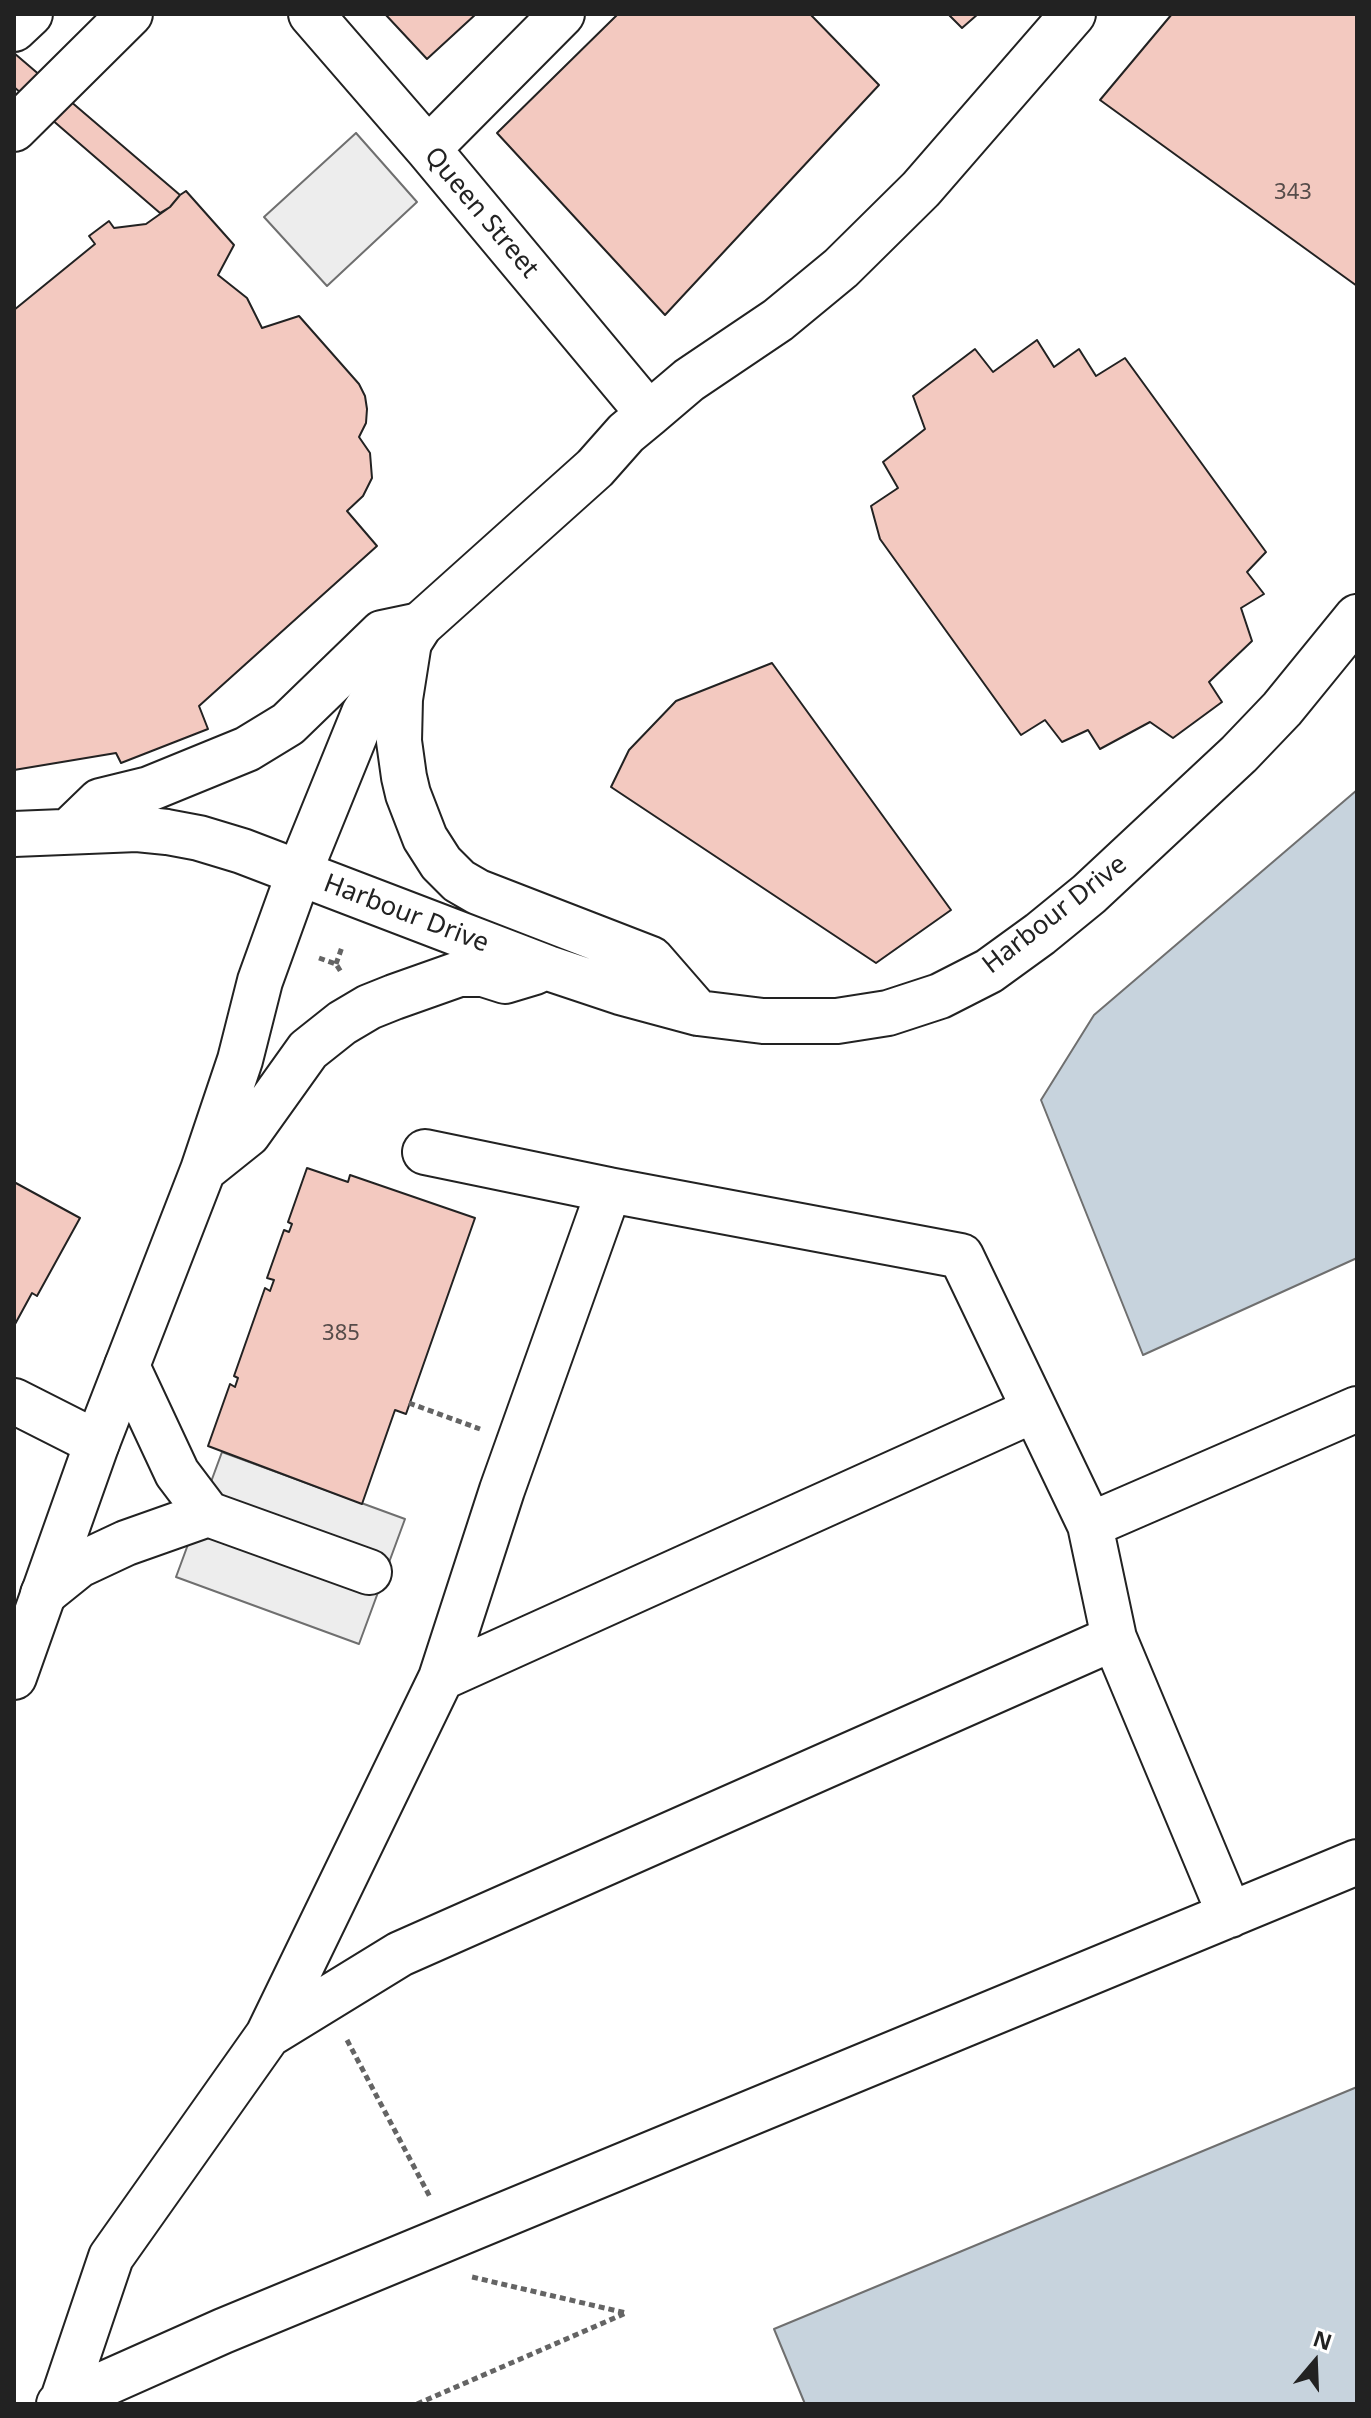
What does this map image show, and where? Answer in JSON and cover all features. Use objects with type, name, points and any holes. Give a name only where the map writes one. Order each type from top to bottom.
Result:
[{"type":"main road","points":[[14,29],[30,14]]},
{"type":"main road","points":[[14,129],[130,14]]},
{"type":"main road","name":"Queen Street","points":[[311,14],[649,414]]},
{"type":"main road","points":[[428,149],[562,14]]},
{"type":"main road","points":[[15,1673],[97,1443],[203,1170],[240,1060],[260,981],[299,873],[364,713],[414,633],[595,468],[626,433],[689,380],[778,320],[841,268],[921,189],[1073,14]]},
{"type":"main road","name":"Harbour Drive","points":[[14,834],[137,829],[223,844],[548,968],[698,1013],[763,1021],[837,1021],[888,1013],[940,996],[989,971],[1089,894],[1239,754],[1282,709],[1357,617]]},
{"type":"main road","points":[[70,830],[100,801],[149,789],[247,749],[288,724],[382,633],[414,633]]},
{"type":"main road","points":[[414,633],[400,699],[399,741],[408,794],[425,838],[441,863],[459,881],[478,892],[651,959],[698,1013]]},
{"type":"main road","points":[[203,1170],[248,1134],[308,1050],[342,1023],[382,1002],[459,974],[483,974],[505,981],[548,968]]},
{"type":"main road","points":[[425,1152],[961,1256],[1090,1525],[1114,1638],[1230,1915]]},
{"type":"main road","points":[[61,2403],[111,2257],[268,2035],[441,1678],[502,1490],[609,1190]]},
{"type":"main road","points":[[127,1366],[177,1473],[208,1514],[369,1572]]},
{"type":"main road","points":[[14,1401],[97,1443]]},
{"type":"main road","points":[[1090,1525],[1357,1409]]},
{"type":"main road","points":[[441,1678],[1034,1410]]},
{"type":"main road","points":[[43,1594],[79,1565],[126,1543],[208,1514]]},
{"type":"main road","points":[[268,2035],[400,1954],[1114,1638]]},
{"type":"main road","points":[[61,2403],[223,2331],[1357,1862]]},
{"type":"path","points":[[336,964],[342,947]]},
{"type":"path","points":[[319,958],[336,964],[348,982]]},
{"type":"shaded area","points":[[356,133],[417,202],[327,286],[264,217]]},
{"type":"shaded area","points":[[1357,790],[1357,1258],[1143,1355],[1041,1100],[1094,1015]]},
{"type":"shaded area","points":[[222,1452],[405,1519],[359,1644],[176,1577]]},
{"type":"shaded area","points":[[1357,2087],[1357,2404],[805,2404],[774,2329]]},
{"type":"building","points":[[385,14],[476,14],[427,59]]},
{"type":"building","points":[[618,14],[810,14],[879,85],[665,315],[497,133]]},
{"type":"building","points":[[948,14],[978,14],[962,28]]},
{"type":"building","points":[[1172,14],[1357,14],[1357,286],[1100,100]]},
{"type":"building","points":[[14,53],[180,195],[170,207],[160,213],[14,87]]},
{"type":"building","points":[[186,191],[234,245],[218,275],[247,298],[262,328],[299,316],[359,384],[367,409],[366,423],[359,437],[370,453],[372,478],[363,496],[347,511],[377,546],[199,706],[208,729],[121,763],[116,753],[14,770],[14,310],[95,244],[89,236],[109,221],[114,228],[146,224]]},
{"type":"building","points":[[1037,340],[1054,367],[1079,349],[1096,376],[1125,358],[1266,552],[1247,572],[1264,594],[1241,608],[1252,641],[1209,682],[1222,702],[1173,738],[1150,722],[1100,749],[1088,730],[1062,742],[1045,720],[1021,735],[880,539],[871,506],[898,488],[883,462],[925,429],[913,396],[975,349],[993,372]]},
{"type":"building","points":[[772,663],[951,910],[876,963],[611,787],[629,750],[676,701]]},
{"type":"building","points":[[307,1168],[348,1182],[350,1175],[475,1218],[406,1414],[395,1410],[362,1504],[208,1446],[230,1384],[235,1387],[238,1378],[234,1376],[265,1288],[270,1291],[274,1280],[267,1278],[284,1230],[289,1232],[292,1224],[288,1222]]},
{"type":"building","points":[[14,1182],[80,1218],[37,1296],[32,1293],[14,1326]]}]
